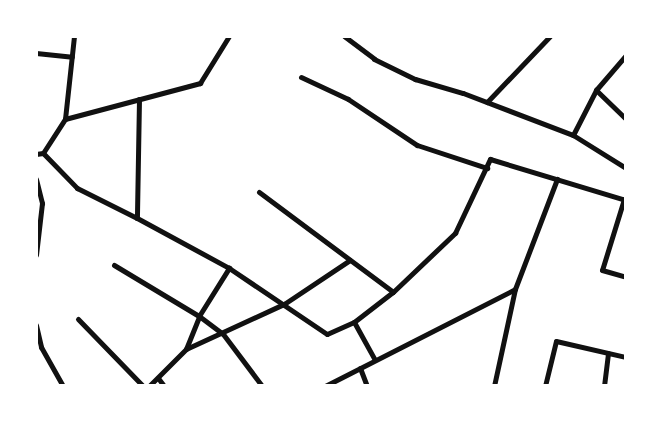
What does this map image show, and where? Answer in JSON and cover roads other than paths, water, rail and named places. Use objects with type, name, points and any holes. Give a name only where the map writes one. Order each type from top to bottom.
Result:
[{"type":"street","points":[[36,154],[43,153],[66,119],[74,36]]},
{"type":"street","points":[[66,119],[200,83],[229,36]]},
{"type":"street","points":[[344,36],[374,59],[415,80],[487,102],[573,135],[626,168]]},
{"type":"street","points":[[487,102],[550,36]]},
{"type":"street","points":[[36,53],[72,56]]},
{"type":"street","points":[[573,135],[596,90],[626,55]]},
{"type":"street","points":[[301,78],[348,99],[417,145],[487,168]]},
{"type":"street","points":[[596,90],[626,119]]},
{"type":"street","points":[[137,218],[139,99]]},
{"type":"street","points":[[43,153],[77,188],[229,268],[327,334],[354,322],[393,292],[455,233],[490,159],[625,199],[602,270],[626,277]]},
{"type":"street","points":[[494,386],[516,289],[557,179]]},
{"type":"street","points":[[36,180],[42,202],[36,255]]},
{"type":"street","points":[[260,192],[393,292]]},
{"type":"street","points":[[149,386],[186,350],[284,304],[350,260]]},
{"type":"street","points":[[114,265],[199,316],[222,334],[262,386]]},
{"type":"street","points":[[186,350],[199,316],[229,268]]},
{"type":"street","points":[[325,386],[516,289]]},
{"type":"street","points":[[78,319],[143,386]]},
{"type":"street","points":[[354,322],[375,360]]},
{"type":"street","points":[[36,325],[41,348],[63,386]]},
{"type":"street","points":[[545,386],[556,341],[626,358]]},
{"type":"street","points":[[604,386],[608,353]]},
{"type":"street","points":[[360,368],[367,386]]},
{"type":"street","points":[[158,378],[164,386]]}]
